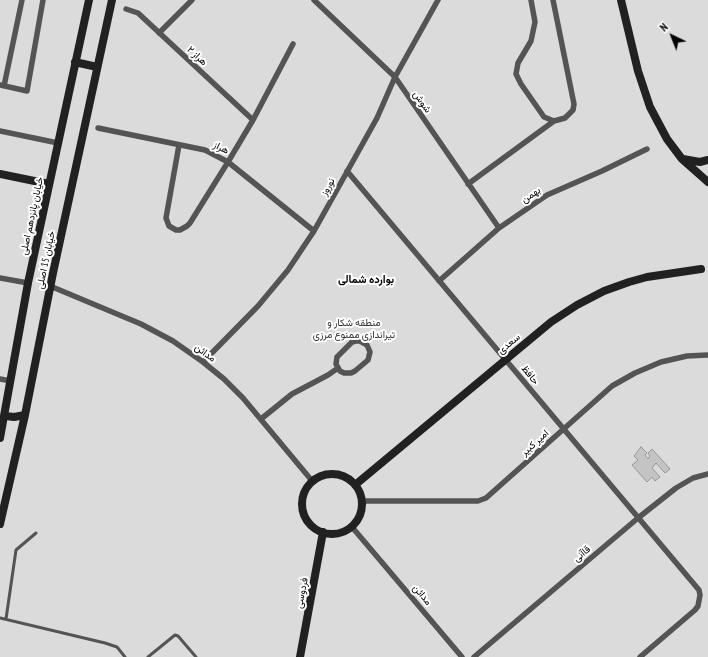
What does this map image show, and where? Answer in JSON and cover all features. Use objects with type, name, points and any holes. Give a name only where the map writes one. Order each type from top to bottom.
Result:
[{"type":"main road","name":"خیابان پانزدهم اصلی","points":[[0,438],[31,268],[89,0]]},
{"type":"main road","name":"خیابان 15 اصلی","points":[[0,524],[25,415],[50,286],[112,0]]},
{"type":"main road","points":[[621,0],[638,71],[650,107],[667,139],[682,159],[708,182]]},
{"type":"main road","points":[[76,62],[97,68]]},
{"type":"main road","points":[[682,159],[700,162],[708,160]]},
{"type":"main road","points":[[0,174],[49,184]]},
{"type":"main road","name":"سعدی","points":[[355,484],[506,359],[552,322],[577,305],[604,291],[647,277],[701,269]]},
{"type":"main road","points":[[5,414],[6,416],[14,418],[25,415]]},
{"type":"main road","points":[[339,475],[355,484],[360,492],[362,511],[358,520],[352,527],[344,532],[335,534],[317,530],[310,524],[305,516],[303,498],[307,489],[313,482],[321,477],[339,475]]},
{"type":"main road","name":"فردوسی","points":[[300,657],[323,532]]},
{"type":"street","points":[[22,0],[2,85],[27,91],[43,0]]},
{"type":"street","points":[[159,33],[192,0]]},
{"type":"street","name":"شوش","points":[[314,0],[395,77],[499,228]]},
{"type":"street","name":"نوروز","points":[[203,362],[258,306],[288,270],[314,231],[377,118],[395,77],[438,0]]},
{"type":"street","points":[[531,0],[535,22],[534,28],[531,41],[518,63],[516,74],[521,84],[544,116],[554,121]]},
{"type":"street","points":[[468,184],[554,121],[565,118],[572,110],[574,104],[552,0]]},
{"type":"street","name":"هراز ۲","points":[[126,9],[138,13],[253,120]]},
{"type":"street","points":[[179,145],[166,218],[169,226],[176,230],[188,226],[253,120],[293,44]]},
{"type":"street","name":"هراز","points":[[98,128],[205,150],[228,162],[314,231]]},
{"type":"street","points":[[0,131],[58,143]]},
{"type":"street","name":"بهمن","points":[[439,281],[499,228],[547,195],[647,149]]},
{"type":"street","name":"حافظ","points":[[347,171],[699,590],[700,595],[698,606],[695,610],[640,657]]},
{"type":"street","points":[[0,278],[28,283]]},
{"type":"street","name":"مدائن","points":[[50,286],[140,324],[173,341],[203,362],[224,379],[243,398],[313,482]]},
{"type":"street","points":[[360,341],[367,345],[370,352],[368,360],[355,371],[351,373],[344,373],[338,368],[336,360],[337,357],[352,342],[360,341]]},
{"type":"street","name":"امیر کبیر","points":[[362,501],[470,501],[482,499],[493,493],[612,386],[635,373],[661,362],[687,356],[708,355]]},
{"type":"street","points":[[260,419],[292,394],[338,368]]},
{"type":"street","points":[[0,379],[11,381]]},
{"type":"street","name":"قاآنی","points":[[474,657],[638,518],[676,488],[693,478],[708,474]]},
{"type":"street","name":"مدائن","points":[[352,527],[462,657]]},
{"type":"lane","points":[[6,620],[16,550],[36,533]]},
{"type":"lane","points":[[0,618],[105,643],[116,647],[125,657]]},
{"type":"lane","points":[[148,657],[174,635],[178,636],[196,657]]},
{"type":"path","points":[[31,268],[53,273]]},
{"type":"green space","name":"منطقه شکار و تیراندازی ممنوع مرزی","points":[[0,0],[708,0],[708,657],[0,657]]},
{"type":"building","points":[[641,447],[647,453],[645,455],[648,459],[650,456],[648,453],[652,449],[670,469],[665,473],[656,463],[652,468],[660,477],[655,481],[652,477],[647,482],[632,465],[638,460],[634,456]]},
{"type":"district","name":"بوارده شمالی","points":[[366,280]]}]
